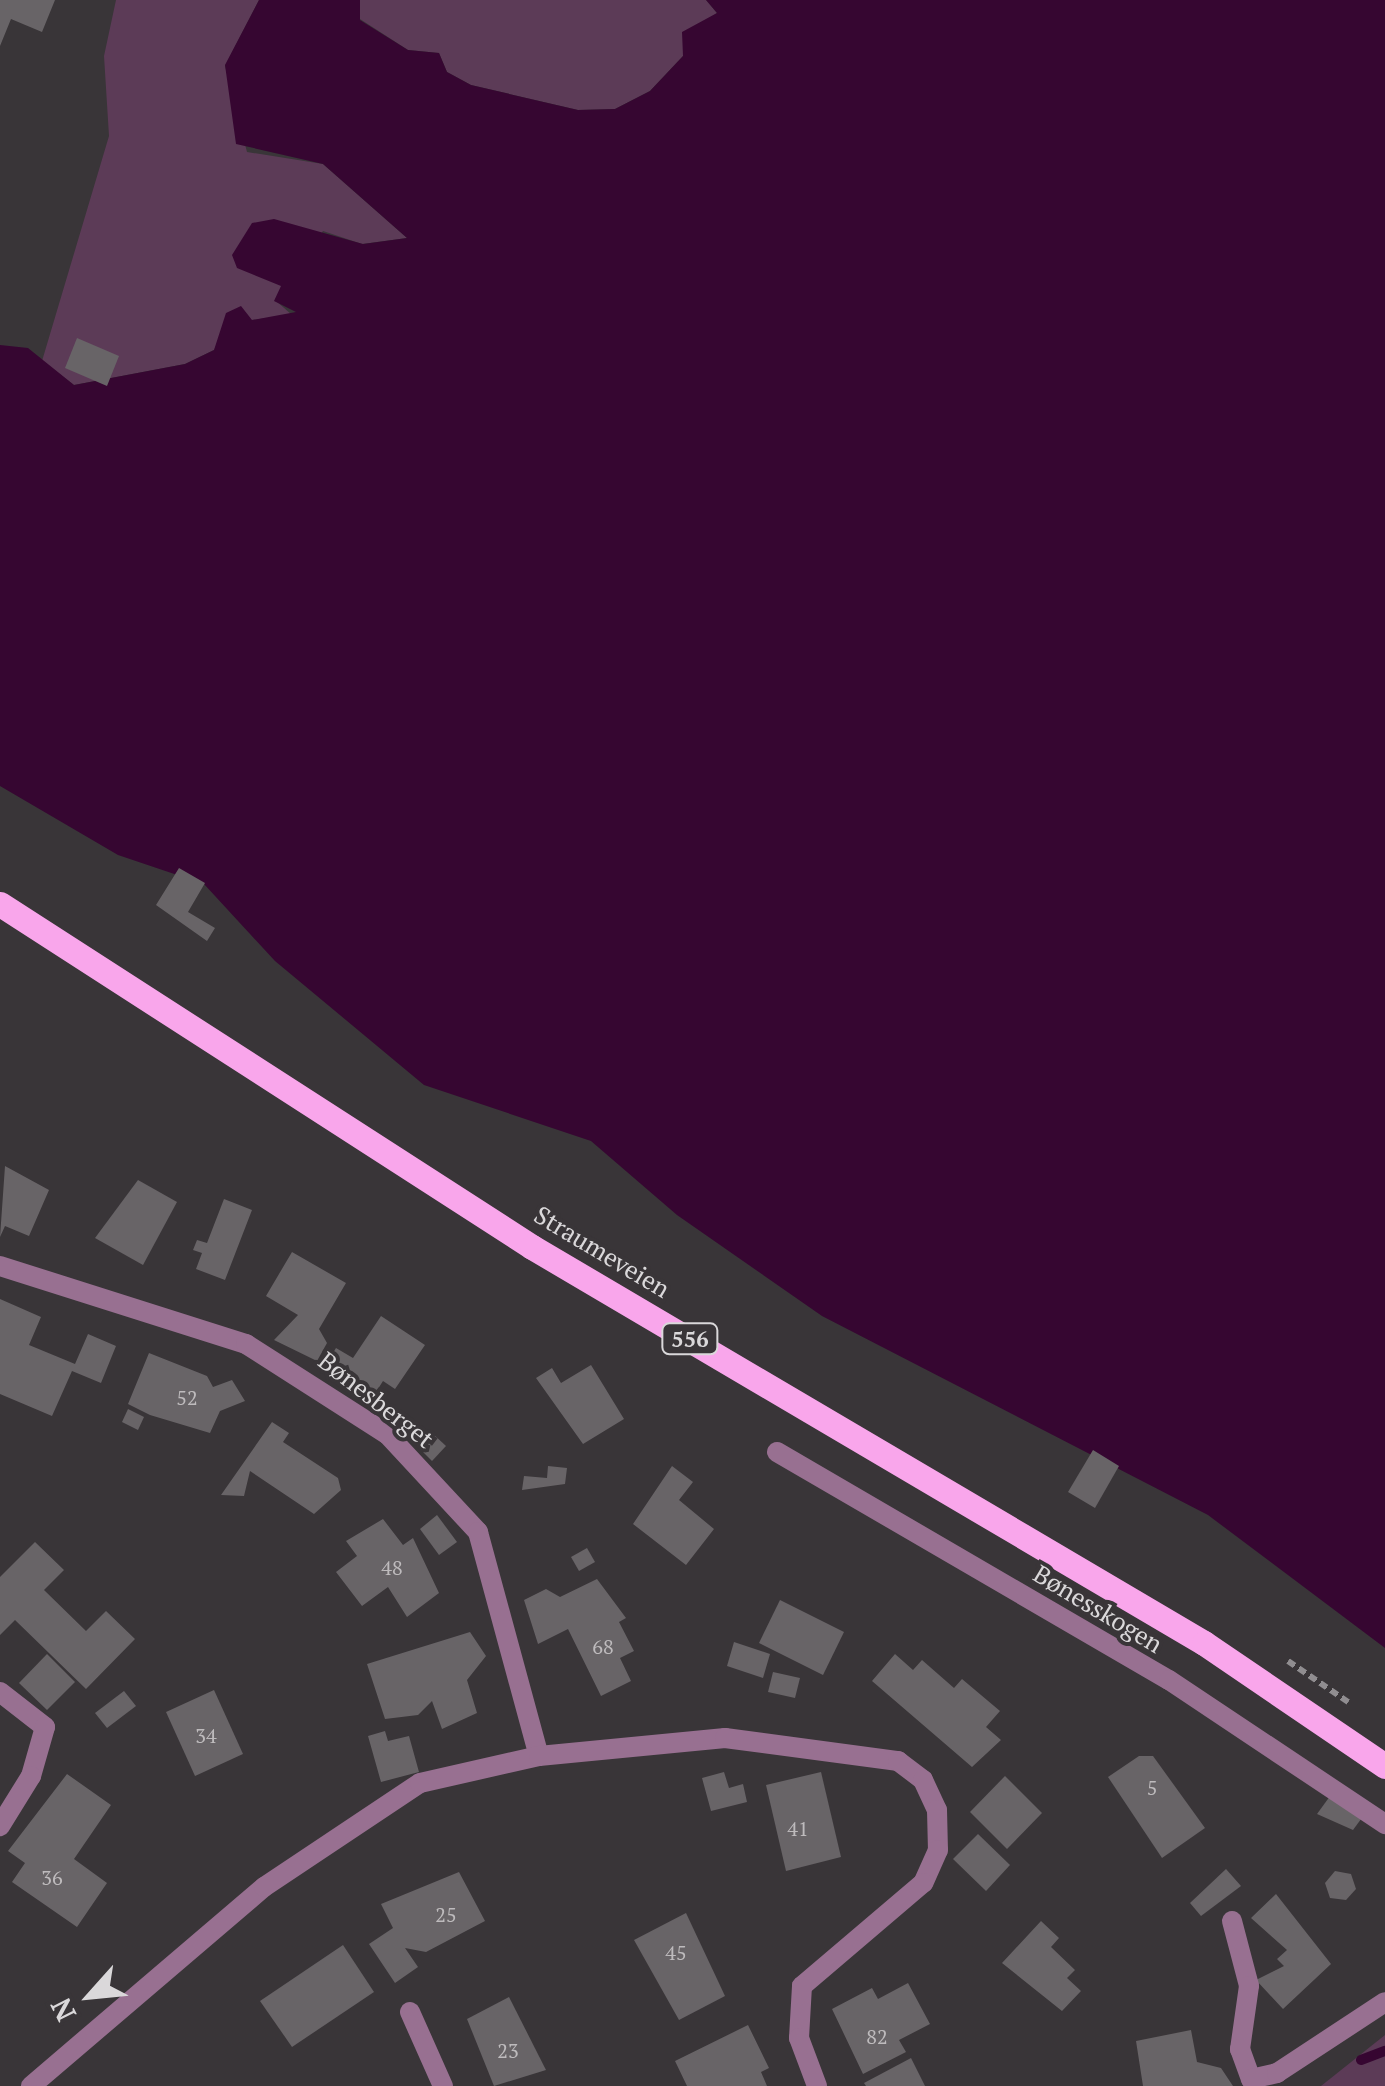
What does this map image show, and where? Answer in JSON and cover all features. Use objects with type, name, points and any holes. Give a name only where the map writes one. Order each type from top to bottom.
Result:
[{"type":"main road","name":"Straumeveien","points":[[0,904],[532,1247],[1204,1644],[1385,1766]]},
{"type":"street","name":"Bønesberget","points":[[0,1266],[246,1344],[387,1434],[478,1532],[538,1756]]},
{"type":"street","name":"Bønesskogen","points":[[777,1452],[1169,1680],[1385,1824]]},
{"type":"street","points":[[0,1692],[46,1727],[31,1776],[0,1826]]},
{"type":"street","points":[[31,2086],[322,1845],[420,1783],[538,1756],[725,1738],[884,1758],[924,1780],[938,1810],[938,1850],[923,1883],[802,1986],[798,2038],[817,2086]]},
{"type":"street","points":[[1232,1921],[1249,1986],[1240,2049],[1251,2078],[1277,2074],[1385,2002]]},
{"type":"street","points":[[410,2012],[443,2086]]},
{"type":"shaded area","points":[[116,0],[259,0],[225,66],[247,152],[323,164],[407,238],[362,244],[323,231],[275,300],[292,315],[228,323],[214,350],[185,364],[74,385],[42,361],[109,136],[104,56]]},
{"type":"shaded area","points":[[259,0],[360,0],[360,20],[408,50],[439,53],[447,72],[471,85],[578,110],[615,109],[650,91],[683,56],[682,32],[717,13],[706,0],[1385,0],[1385,1648],[1208,1515],[822,1316],[677,1215],[591,1141],[424,1085],[275,961],[204,884],[118,855],[0,786],[0,345],[28,348],[74,385],[185,364],[214,350],[226,313],[241,306],[252,320],[296,312],[274,301],[281,286],[237,268],[232,255],[252,223],[274,219],[363,244],[407,238],[323,164],[236,144],[225,65]]},
{"type":"shaded area","points":[[360,0],[706,0],[717,13],[689,32],[683,56],[650,91],[615,109],[578,110],[471,85],[447,72],[439,53],[408,50],[360,19]]},
{"type":"shaded area","points":[[1385,2035],[1385,2086],[1321,2086]]},
{"type":"building","points":[[0,0],[55,0],[42,32],[11,19],[0,46]]},
{"type":"building","points":[[77,338],[119,356],[107,386],[65,368]]},
{"type":"building","points":[[179,868],[205,883],[188,912],[215,928],[207,941],[156,905]]},
{"type":"building","points":[[5,1166],[49,1190],[29,1236],[5,1226],[0,1237]]},
{"type":"building","points":[[138,1180],[177,1202],[143,1265],[95,1238]]},
{"type":"building","points":[[224,1199],[252,1210],[225,1280],[196,1269],[202,1253],[193,1250],[197,1240],[207,1243]]},
{"type":"building","points":[[292,1252],[346,1283],[319,1329],[327,1343],[317,1361],[274,1340],[298,1315],[266,1296]]},
{"type":"building","points":[[0,1299],[41,1317],[29,1345],[75,1364],[88,1334],[116,1346],[101,1383],[72,1371],[52,1416],[0,1394]]},
{"type":"building","points":[[381,1316],[425,1345],[395,1389],[383,1381],[369,1403],[328,1361],[336,1348],[353,1358]]},
{"type":"building","points":[[149,1353],[207,1376],[213,1387],[232,1380],[245,1401],[220,1411],[210,1433],[150,1415],[128,1404]]},
{"type":"building","points":[[591,1365],[624,1419],[583,1444],[536,1378],[552,1368],[561,1383]]},
{"type":"building","points":[[128,1409],[144,1417],[138,1430],[122,1422]]},
{"type":"building","points":[[272,1422],[289,1433],[283,1442],[338,1478],[341,1490],[314,1514],[250,1471],[244,1496],[221,1495]]},
{"type":"building","points":[[431,1432],[446,1446],[432,1461],[423,1452]]},
{"type":"building","points":[[1093,1450],[1119,1466],[1095,1508],[1068,1492]]},
{"type":"building","points":[[548,1466],[567,1468],[565,1484],[522,1490],[524,1476],[547,1478]]},
{"type":"building","points":[[672,1466],[693,1482],[679,1500],[714,1529],[686,1565],[633,1524]]},
{"type":"building","points":[[437,1515],[457,1542],[439,1555],[420,1529]]},
{"type":"building","points":[[383,1519],[403,1545],[413,1538],[439,1593],[407,1617],[388,1587],[362,1606],[336,1572],[357,1556],[346,1541]]},
{"type":"building","points":[[35,1542],[64,1570],[44,1590],[86,1631],[106,1611],[135,1639],[86,1689],[15,1620],[0,1635],[0,1577]]},
{"type":"building","points":[[587,1548],[595,1562],[579,1571],[571,1557]]},
{"type":"building","points":[[597,1579],[626,1618],[619,1622],[634,1651],[620,1658],[631,1681],[601,1696],[568,1629],[538,1644],[524,1600],[546,1589],[560,1597]]},
{"type":"building","points":[[780,1600],[844,1632],[823,1675],[759,1643]]},
{"type":"building","points":[[470,1632],[486,1656],[467,1680],[477,1713],[442,1729],[432,1701],[418,1715],[385,1719],[367,1664]]},
{"type":"building","points":[[734,1642],[770,1654],[763,1678],[727,1666]]},
{"type":"building","points":[[47,1654],[75,1682],[47,1710],[19,1683]]},
{"type":"building","points":[[895,1654],[913,1670],[922,1660],[954,1688],[962,1679],[1000,1711],[986,1727],[1001,1740],[972,1767],[872,1681]]},
{"type":"building","points":[[773,1672],[800,1678],[795,1698],[768,1692]]},
{"type":"building","points":[[214,1690],[243,1754],[195,1776],[166,1712]]},
{"type":"building","points":[[124,1691],[136,1706],[107,1728],[95,1713]]},
{"type":"building","points":[[385,1731],[388,1741],[409,1736],[419,1772],[381,1782],[368,1736]]},
{"type":"building","points":[[1139,1756],[1153,1756],[1205,1828],[1162,1858],[1108,1777]]},
{"type":"building","points":[[724,1772],[729,1788],[743,1784],[747,1802],[711,1811],[702,1778]]},
{"type":"building","points":[[821,1772],[841,1857],[786,1871],[766,1785]]},
{"type":"building","points":[[67,1774],[111,1805],[74,1859],[107,1883],[77,1927],[12,1882],[25,1863],[8,1851]]},
{"type":"building","points":[[1005,1776],[1042,1813],[1007,1849],[970,1812]]},
{"type":"building","points":[[1333,1792],[1364,1815],[1353,1830],[1317,1814]]},
{"type":"building","points":[[978,1834],[1010,1865],[986,1891],[953,1859]]},
{"type":"building","points":[[1226,1869],[1241,1886],[1201,1916],[1190,1903]]},
{"type":"building","points":[[1335,1871],[1351,1874],[1356,1889],[1346,1900],[1330,1898],[1325,1883]]},
{"type":"building","points":[[459,1872],[485,1921],[426,1952],[405,1948],[418,1967],[395,1983],[369,1944],[393,1928],[381,1904]]},
{"type":"building","points":[[1276,1894],[1331,1964],[1283,2009],[1256,1980],[1284,1966],[1277,1959],[1287,1950],[1251,1918]]},
{"type":"building","points":[[686,1913],[725,1996],[679,2020],[634,1940]]},
{"type":"building","points":[[1041,1921],[1059,1938],[1051,1947],[1075,1970],[1067,1978],[1081,1991],[1062,2011],[1002,1963]]},
{"type":"building","points":[[343,1945],[374,1992],[292,2047],[260,2001]]},
{"type":"building","points":[[908,1983],[930,2024],[899,2040],[906,2052],[863,2074],[832,2009],[872,1988],[878,1999]]},
{"type":"building","points":[[509,1997],[546,2070],[494,2086],[467,2019]]},
{"type":"building","points":[[748,2025],[769,2068],[761,2072],[767,2086],[687,2086],[675,2061]]},
{"type":"building","points":[[1191,2030],[1197,2062],[1221,2068],[1233,2086],[1143,2086],[1136,2041]]},
{"type":"building","points":[[911,2058],[925,2086],[864,2083]]},
{"type":"waterway","points":[[1361,2060],[1385,2051]]}]
